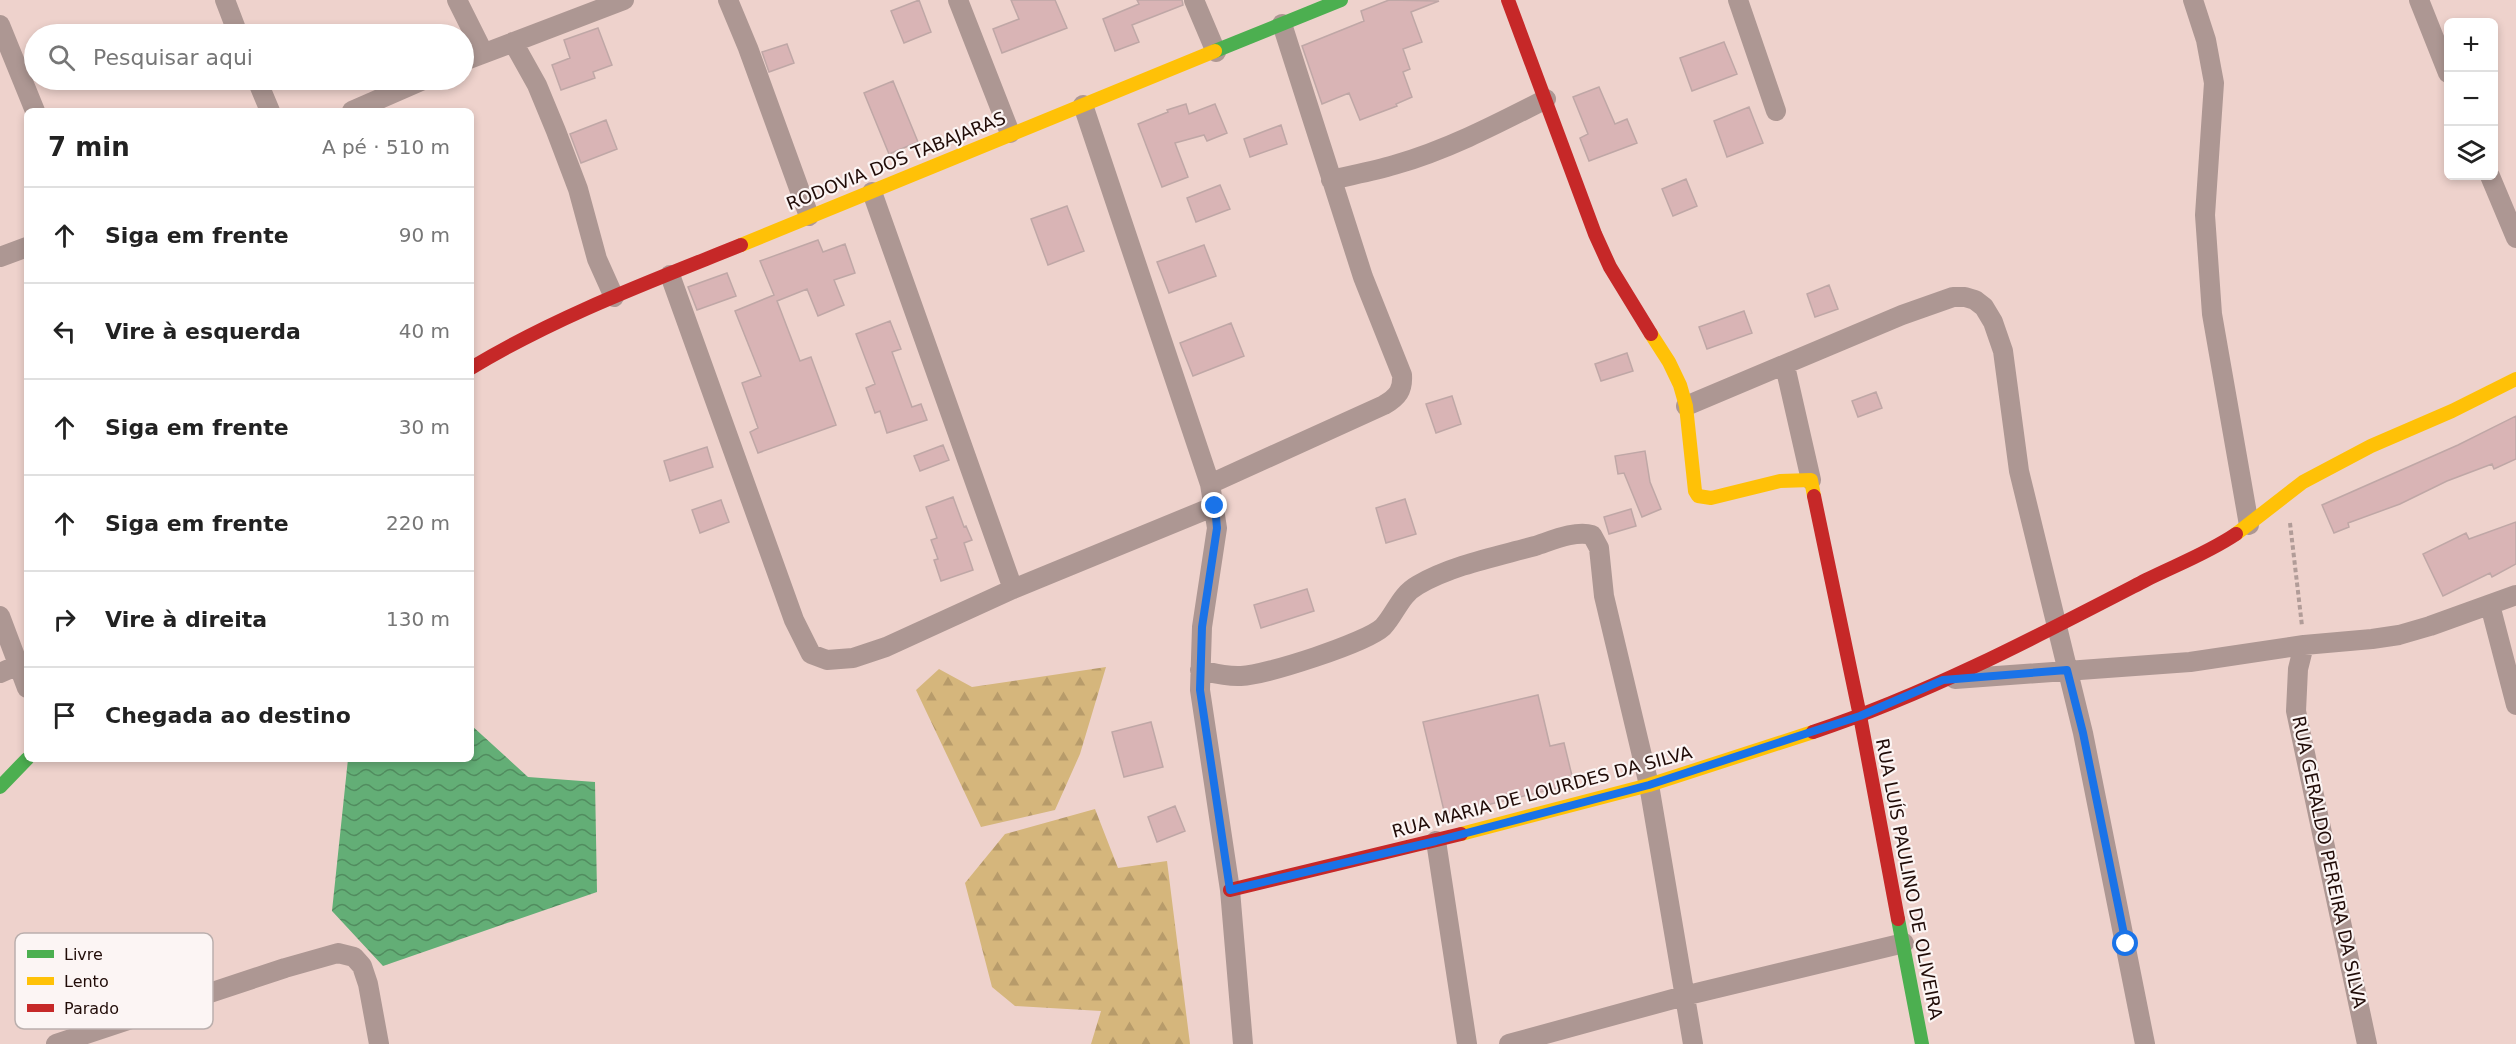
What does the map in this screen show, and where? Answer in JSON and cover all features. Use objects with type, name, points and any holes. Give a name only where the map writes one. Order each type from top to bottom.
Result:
[{"type":"street","points":[[225,0],[234,24]]},
{"type":"street","points":[[457,0],[469,24]]},
{"type":"street","points":[[474,56],[624,0]]},
{"type":"street","points":[[728,0],[748,48],[809,216]]},
{"type":"street","points":[[958,0],[1010,133]]},
{"type":"street","points":[[1194,0],[1216,52]]},
{"type":"street","name":"RODOVIA DOS TABAJARAS","points":[[474,366],[502,350],[614,297],[1010,133],[1341,0]]},
{"type":"street","points":[[1508,0],[1595,234],[1610,267],[1669,362],[1686,406],[1695,491],[1698,496],[1711,498],[1780,481],[1811,480],[1785,366]]},
{"type":"street","points":[[1738,0],[1776,111]]},
{"type":"street","points":[[2193,0],[2206,40],[2214,83],[2205,215],[2209,290],[2249,525]]},
{"type":"street","points":[[2419,0],[2448,72]]},
{"type":"street","points":[[1210,484],[1384,405],[1400,393],[1402,375],[1364,277],[1282,24]]},
{"type":"street","points":[[0,25],[24,84]]},
{"type":"street","points":[[474,34],[483,52]]},
{"type":"street","points":[[513,42],[537,86],[556,131],[578,189],[597,259],[614,297]]},
{"type":"street","points":[[26,90],[34,108]]},
{"type":"street","points":[[261,90],[269,108]]},
{"type":"street","points":[[359,108],[400,90]]},
{"type":"street","points":[[1331,180],[1394,166],[1433,152],[1494,126],[1546,99]]},
{"type":"street","points":[[1083,105],[1210,484],[1215,506],[1217,528],[1202,627],[1201,706],[1230,890],[1243,1044]]},
{"type":"street","points":[[2492,180],[2516,238]]},
{"type":"street","points":[[872,192],[1013,589]]},
{"type":"street","points":[[0,257],[24,248]]},
{"type":"street","points":[[670,275],[794,620],[811,654],[827,660],[853,658],[886,647],[1013,589],[1215,506]]},
{"type":"street","points":[[1686,406],[1902,315],[1953,297],[1976,300],[1984,307],[1993,322],[2003,351],[2019,471],[2083,733],[2145,1044]]},
{"type":"street","name":"RUA MARIA DE LOURDES DA SILVA","points":[[1230,890],[1436,841],[1649,785],[1860,716],[2057,628],[2148,579],[2220,545],[2303,482],[2371,446],[2452,411],[2516,379]]},
{"type":"street","name":"RUA LUÍS PAULINO DE OLIVEIRA","points":[[1811,480],[1860,716],[1922,1044]]},
{"type":"street","points":[[1200,670],[1242,676],[1347,646],[1374,634],[1383,626],[1405,595],[1433,577],[1477,562],[1580,534],[1592,535],[1597,540],[1604,596],[1649,785],[1693,1044]]},
{"type":"street","points":[[1943,680],[2190,662],[2304,645],[2399,635],[2516,596]]},
{"type":"street","points":[[2490,605],[2516,705]]},
{"type":"street","points":[[0,616],[24,680]]},
{"type":"street","name":"RUA GERALDO PEREIRA DA SILVA","points":[[2304,645],[2298,669],[2296,711],[2367,1044]]},
{"type":"street","points":[[0,673],[18,665]]},
{"type":"street","points":[[0,787],[24,762]]},
{"type":"street","points":[[1436,841],[1467,1044]]},
{"type":"street","points":[[1509,1044],[1684,996],[1904,943]]},
{"type":"street","points":[[213,992],[338,953],[354,957],[362,966],[368,984],[379,1044]]},
{"type":"street","points":[[56,1044],[101,1029]]},
{"type":"path","points":[[2287,494],[2304,645]]},
{"type":"green space","points":[[1106,667],[1080,754],[1055,810],[981,827],[916,690],[939,669],[972,687]]},
{"type":"green space","points":[[1095,809],[1118,868],[1167,861],[1190,1044],[1091,1044],[1101,1011],[1015,1006],[992,987],[965,883],[1005,834]]},
{"type":"water","points":[[474,728],[528,777],[595,782],[597,892],[383,966],[332,911],[348,762],[474,762]]},
{"type":"building","points":[[919,0],[931,32],[904,43],[891,11]]},
{"type":"building","points":[[1011,0],[1055,0],[1067,28],[1002,53],[993,29],[1019,19]]},
{"type":"building","points":[[1137,0],[1182,0],[1183,5],[1132,25],[1139,42],[1115,51],[1103,19],[1139,4]]},
{"type":"building","points":[[1389,0],[1439,1],[1411,12],[1422,42],[1403,49],[1410,69],[1403,72],[1412,97],[1396,104],[1397,106],[1360,120],[1349,93],[1322,104],[1302,46],[1364,21],[1361,11]]},
{"type":"building","points":[[598,28],[612,65],[593,72],[595,78],[561,90],[552,65],[570,58],[564,40]]},
{"type":"building","points":[[1724,42],[1737,74],[1692,91],[1680,58]]},
{"type":"building","points":[[787,44],[794,63],[769,72],[762,52]]},
{"type":"building","points":[[893,81],[918,142],[889,154],[864,93]]},
{"type":"building","points":[[1599,87],[1615,124],[1627,119],[1637,143],[1589,161],[1580,138],[1588,134],[1573,97]]},
{"type":"building","points":[[1186,104],[1189,114],[1215,104],[1227,133],[1207,141],[1204,135],[1175,143],[1188,177],[1162,187],[1138,124]]},
{"type":"building","points":[[1749,107],[1763,143],[1727,157],[1714,121]]},
{"type":"building","points":[[606,120],[617,149],[581,163],[570,134]]},
{"type":"building","points":[[1281,125],[1287,144],[1250,157],[1244,139]]},
{"type":"building","points":[[1686,179],[1697,206],[1673,216],[1662,189]]},
{"type":"building","points":[[1220,185],[1230,209],[1196,222],[1187,198]]},
{"type":"building","points":[[1067,206],[1084,251],[1048,265],[1031,219]]},
{"type":"building","points":[[818,240],[823,252],[845,244],[855,273],[834,280],[844,305],[818,316],[807,289],[777,301],[800,361],[811,357],[836,425],[758,453],[750,432],[758,428],[742,383],[761,376],[735,311],[774,295],[760,261]]},
{"type":"building","points":[[1204,245],[1216,276],[1169,293],[1157,262]]},
{"type":"building","points":[[727,273],[736,296],[697,310],[688,287]]},
{"type":"building","points":[[1829,285],[1838,309],[1815,317],[1807,294]]},
{"type":"building","points":[[1744,311],[1752,333],[1707,349],[1699,327]]},
{"type":"building","points":[[890,321],[901,349],[892,352],[912,407],[921,404],[927,420],[887,433],[880,411],[875,413],[866,388],[875,384],[856,334]]},
{"type":"building","points":[[1231,323],[1244,356],[1193,376],[1180,343]]},
{"type":"building","points":[[1627,353],[1633,371],[1601,381],[1595,364]]},
{"type":"building","points":[[1876,392],[1882,408],[1858,417],[1852,401]]},
{"type":"building","points":[[1452,396],[1461,424],[1436,433],[1426,404]]},
{"type":"building","points":[[2516,416],[2516,459],[2494,469],[2492,464],[2447,481],[2400,504],[2348,523],[2349,527],[2334,533],[2322,505],[2458,445]]},
{"type":"building","points":[[943,445],[949,460],[920,471],[914,456]]},
{"type":"building","points":[[707,447],[713,467],[670,481],[664,461]]},
{"type":"building","points":[[1645,451],[1650,482],[1661,509],[1642,517],[1624,473],[1618,474],[1615,456]]},
{"type":"building","points":[[953,497],[964,527],[966,526],[972,540],[964,543],[973,570],[941,581],[934,560],[938,559],[931,540],[937,538],[926,507]]},
{"type":"building","points":[[1405,499],[1416,534],[1386,543],[1376,508]]},
{"type":"building","points":[[721,500],[729,522],[700,533],[692,510]]},
{"type":"building","points":[[1631,509],[1636,526],[1609,534],[1604,517]]},
{"type":"building","points":[[2516,522],[2516,564],[2492,577],[2490,573],[2443,596],[2423,554],[2466,533],[2469,539]]},
{"type":"building","points":[[1307,589],[1314,611],[1261,628],[1254,605]]},
{"type":"building","points":[[1538,695],[1550,746],[1564,743],[1574,784],[1445,815],[1423,722]]},
{"type":"building","points":[[1151,722],[1163,767],[1124,777],[1112,732]]},
{"type":"building","points":[[1175,806],[1185,831],[1157,842],[1148,817]]},
{"type":"traffic: fast","points":[[1215,51],[1341,0]]},
{"type":"traffic: fast","points":[[0,787],[24,762]]},
{"type":"traffic: fast","points":[[1898,919],[1922,1044]]},
{"type":"traffic: slow","points":[[741,245],[1215,51]]},
{"type":"traffic: slow","points":[[1651,334],[1669,362],[1680,385],[1686,406],[1695,491],[1698,496],[1711,498],[1780,481],[1811,480],[1814,496]]},
{"type":"traffic: slow","points":[[2236,534],[2303,482],[2371,446],[2452,411],[2516,379]]},
{"type":"traffic: slow","points":[[1461,834],[1649,785],[1813,732]]},
{"type":"traffic: jam","points":[[1508,0],[1595,234],[1610,267],[1651,334]]},
{"type":"traffic: jam","points":[[474,366],[570,316],[741,245]]},
{"type":"traffic: jam","points":[[1814,496],[1860,716],[1898,919]]},
{"type":"traffic: jam","points":[[1813,732],[1898,700],[1982,663],[2203,553],[2236,534]]},
{"type":"traffic: jam","points":[[1230,890],[1461,834]]},
{"type":"route","points":[[1215,506],[1217,528],[1202,627],[1200,690],[1230,890],[1436,841],[1649,785],[1860,716],[1943,680],[2067,670],[2083,733],[2126,944]]}]
